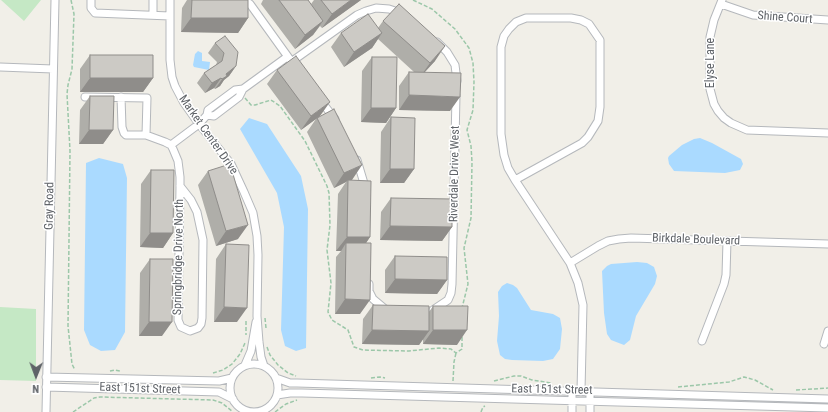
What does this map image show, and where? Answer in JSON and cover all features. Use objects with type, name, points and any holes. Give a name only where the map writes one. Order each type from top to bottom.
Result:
[{"type":"street","name":"Gray Road","points":[[46,412],[55,0]]},
{"type":"street","points":[[91,0],[91,8],[95,13],[170,16]]},
{"type":"street","points":[[153,0],[153,15]]},
{"type":"street","name":"Market Center Drive","points":[[170,0],[170,60],[172,77],[180,97],[199,124],[231,164],[253,213],[257,236],[258,255],[257,316],[261,357],[264,366]]},
{"type":"street","points":[[244,0],[250,4],[301,75]]},
{"type":"street","name":"Shine Court","points":[[722,2],[753,15],[828,20]]},
{"type":"street","name":"Elyse Lane","points":[[722,2],[714,20],[710,37],[710,88],[714,104],[724,118],[739,128],[755,132],[828,133]]},
{"type":"street","points":[[121,97],[122,127],[124,133],[146,135],[171,145],[199,124],[208,115],[214,116],[239,97],[242,91],[366,10],[376,8],[389,9],[409,16]]},
{"type":"street","points":[[514,180],[582,143],[588,137],[598,121],[600,107],[600,40],[589,24],[581,20],[571,18],[526,18],[516,22],[509,29],[504,36],[501,47],[501,134],[504,155],[514,180],[570,263],[578,283],[583,305],[581,391]]},
{"type":"street","name":"Riverdale Drive West","points":[[422,312],[435,309],[448,300],[452,284],[457,76],[455,65],[447,52],[432,37]]},
{"type":"street","points":[[0,67],[53,69]]},
{"type":"street","points":[[315,94],[340,126]]},
{"type":"street","points":[[85,97],[147,98],[146,135]]},
{"type":"street","name":"Springbridge Drive North","points":[[171,145],[180,167],[178,320],[181,328],[190,331],[198,328],[201,324],[202,318],[203,240],[197,212],[191,200],[180,186]]},
{"type":"street","points":[[354,152],[364,180],[368,198]]},
{"type":"street","name":"Birkdale Boulevard","points":[[570,263],[598,246],[608,241],[618,239],[828,244]]},
{"type":"street","points":[[702,341],[724,284],[726,276],[727,241]]},
{"type":"street","points":[[368,276],[369,291],[373,299],[386,310],[393,312]]},
{"type":"street","name":"Market Center Drive","points":[[245,365],[251,352],[257,316]]},
{"type":"street","points":[[824,344],[828,331]]},
{"type":"street","points":[[254,364],[264,366],[273,373],[276,378],[278,384],[277,395],[270,406],[263,411],[245,411],[233,398],[230,388],[232,378],[237,370],[245,365],[254,364]]},
{"type":"street","name":"East 151st Street","points":[[46,377],[219,381],[232,378]]},
{"type":"street","name":"East 151st Street","points":[[276,378],[297,384],[572,390],[828,399]]},
{"type":"street","name":"East 151st Street","points":[[46,386],[219,392],[233,398]]},
{"type":"street","points":[[572,390],[572,412]]},
{"type":"street","points":[[590,391],[590,412]]},
{"type":"street","name":"East 151st Street","points":[[277,395],[302,393],[828,408]]},
{"type":"path","points":[[71,0],[74,14],[72,69],[67,94],[70,151],[68,326],[72,364],[73,369],[77,372]]},
{"type":"path","points":[[413,0],[432,9],[456,29],[469,48],[473,63],[473,110],[467,130],[471,146],[472,162],[471,218],[464,248],[468,284],[462,310]]},
{"type":"path","points":[[242,91],[251,105],[271,100],[280,106],[305,142],[327,186],[329,192],[330,224],[327,250],[331,283],[328,312],[330,318],[348,330],[354,347],[358,350],[409,351],[439,348],[451,349],[456,353]]},
{"type":"path","points":[[211,374],[229,366],[240,354],[246,338],[246,321]]},
{"type":"path","points":[[453,382],[454,362],[456,353],[459,352],[462,347],[462,336]]},
{"type":"path","points":[[270,355],[282,369],[297,376]]},
{"type":"path","points":[[108,371],[115,370],[121,372]]},
{"type":"path","points":[[490,381],[521,376],[532,380],[551,383]]},
{"type":"path","points":[[368,378],[380,377],[387,379]]},
{"type":"path","points":[[672,388],[730,382],[744,377],[754,380],[774,390]]},
{"type":"path","points":[[795,391],[828,388]]},
{"type":"path","points":[[73,412],[94,398],[213,400],[222,403],[233,412]]},
{"type":"path","points":[[275,412],[286,404]]},
{"type":"green space","points":[[1,0],[41,0],[24,21]]},
{"type":"green space","points":[[0,307],[36,309],[36,381],[0,380]]},
{"type":"water","points":[[198,51],[202,53],[202,61],[210,62],[209,70],[194,67],[195,54]]},
{"type":"water","points":[[249,118],[267,124],[301,176],[308,209],[306,348],[296,351],[285,346],[281,330],[284,227],[277,193],[240,129]]},
{"type":"water","points":[[700,138],[741,159],[743,164],[740,170],[725,173],[674,171],[669,164],[669,156],[682,145],[694,139]]},
{"type":"water","points":[[99,158],[123,164],[127,178],[125,332],[115,350],[101,351],[90,345],[84,330],[86,163]]},
{"type":"water","points":[[637,262],[647,263],[654,267],[657,276],[655,284],[636,316],[630,340],[624,345],[611,340],[607,334],[604,313],[602,271],[611,264]]},
{"type":"water","points":[[507,283],[517,288],[531,310],[553,314],[560,318],[562,329],[560,349],[553,359],[543,361],[512,360],[505,359],[500,355],[497,341],[499,316],[498,292],[502,286]]},
{"type":"building","points":[[192,0],[248,0],[248,18],[191,18]]},
{"type":"building","points":[[279,0],[308,0],[323,21],[305,35]]},
{"type":"building","points":[[321,0],[351,0],[332,14]]},
{"type":"building","points":[[399,4],[445,46],[430,63],[383,21]]},
{"type":"building","points":[[368,14],[382,33],[354,52],[341,33]]},
{"type":"building","points":[[225,36],[238,52],[236,66],[226,74],[227,76],[212,83],[204,73],[222,61],[224,53],[215,43]]},
{"type":"building","points":[[90,55],[153,55],[153,78],[90,78]]},
{"type":"building","points":[[296,56],[330,102],[311,116],[277,70]]},
{"type":"building","points":[[372,57],[397,57],[396,108],[371,108]]},
{"type":"building","points":[[409,72],[461,73],[460,97],[409,95]]},
{"type":"building","points":[[90,96],[114,96],[113,130],[89,130]]},
{"type":"building","points":[[334,109],[362,165],[344,173],[317,118]]},
{"type":"building","points":[[391,117],[415,118],[414,169],[390,169]]},
{"type":"building","points":[[230,164],[248,225],[226,231],[208,171]]},
{"type":"building","points":[[151,170],[174,170],[173,233],[150,233]]},
{"type":"building","points":[[348,180],[371,181],[370,237],[347,237]]},
{"type":"building","points":[[391,198],[452,199],[452,227],[390,226]]},
{"type":"building","points":[[346,243],[371,243],[370,300],[345,299]]},
{"type":"building","points":[[226,244],[249,245],[247,308],[224,307]]},
{"type":"building","points":[[395,256],[447,257],[447,280],[395,279]]},
{"type":"building","points":[[150,259],[173,259],[172,322],[149,322]]},
{"type":"building","points":[[373,305],[429,306],[429,331],[372,330]]},
{"type":"building","points":[[433,306],[468,306],[467,330],[433,330]]}]
